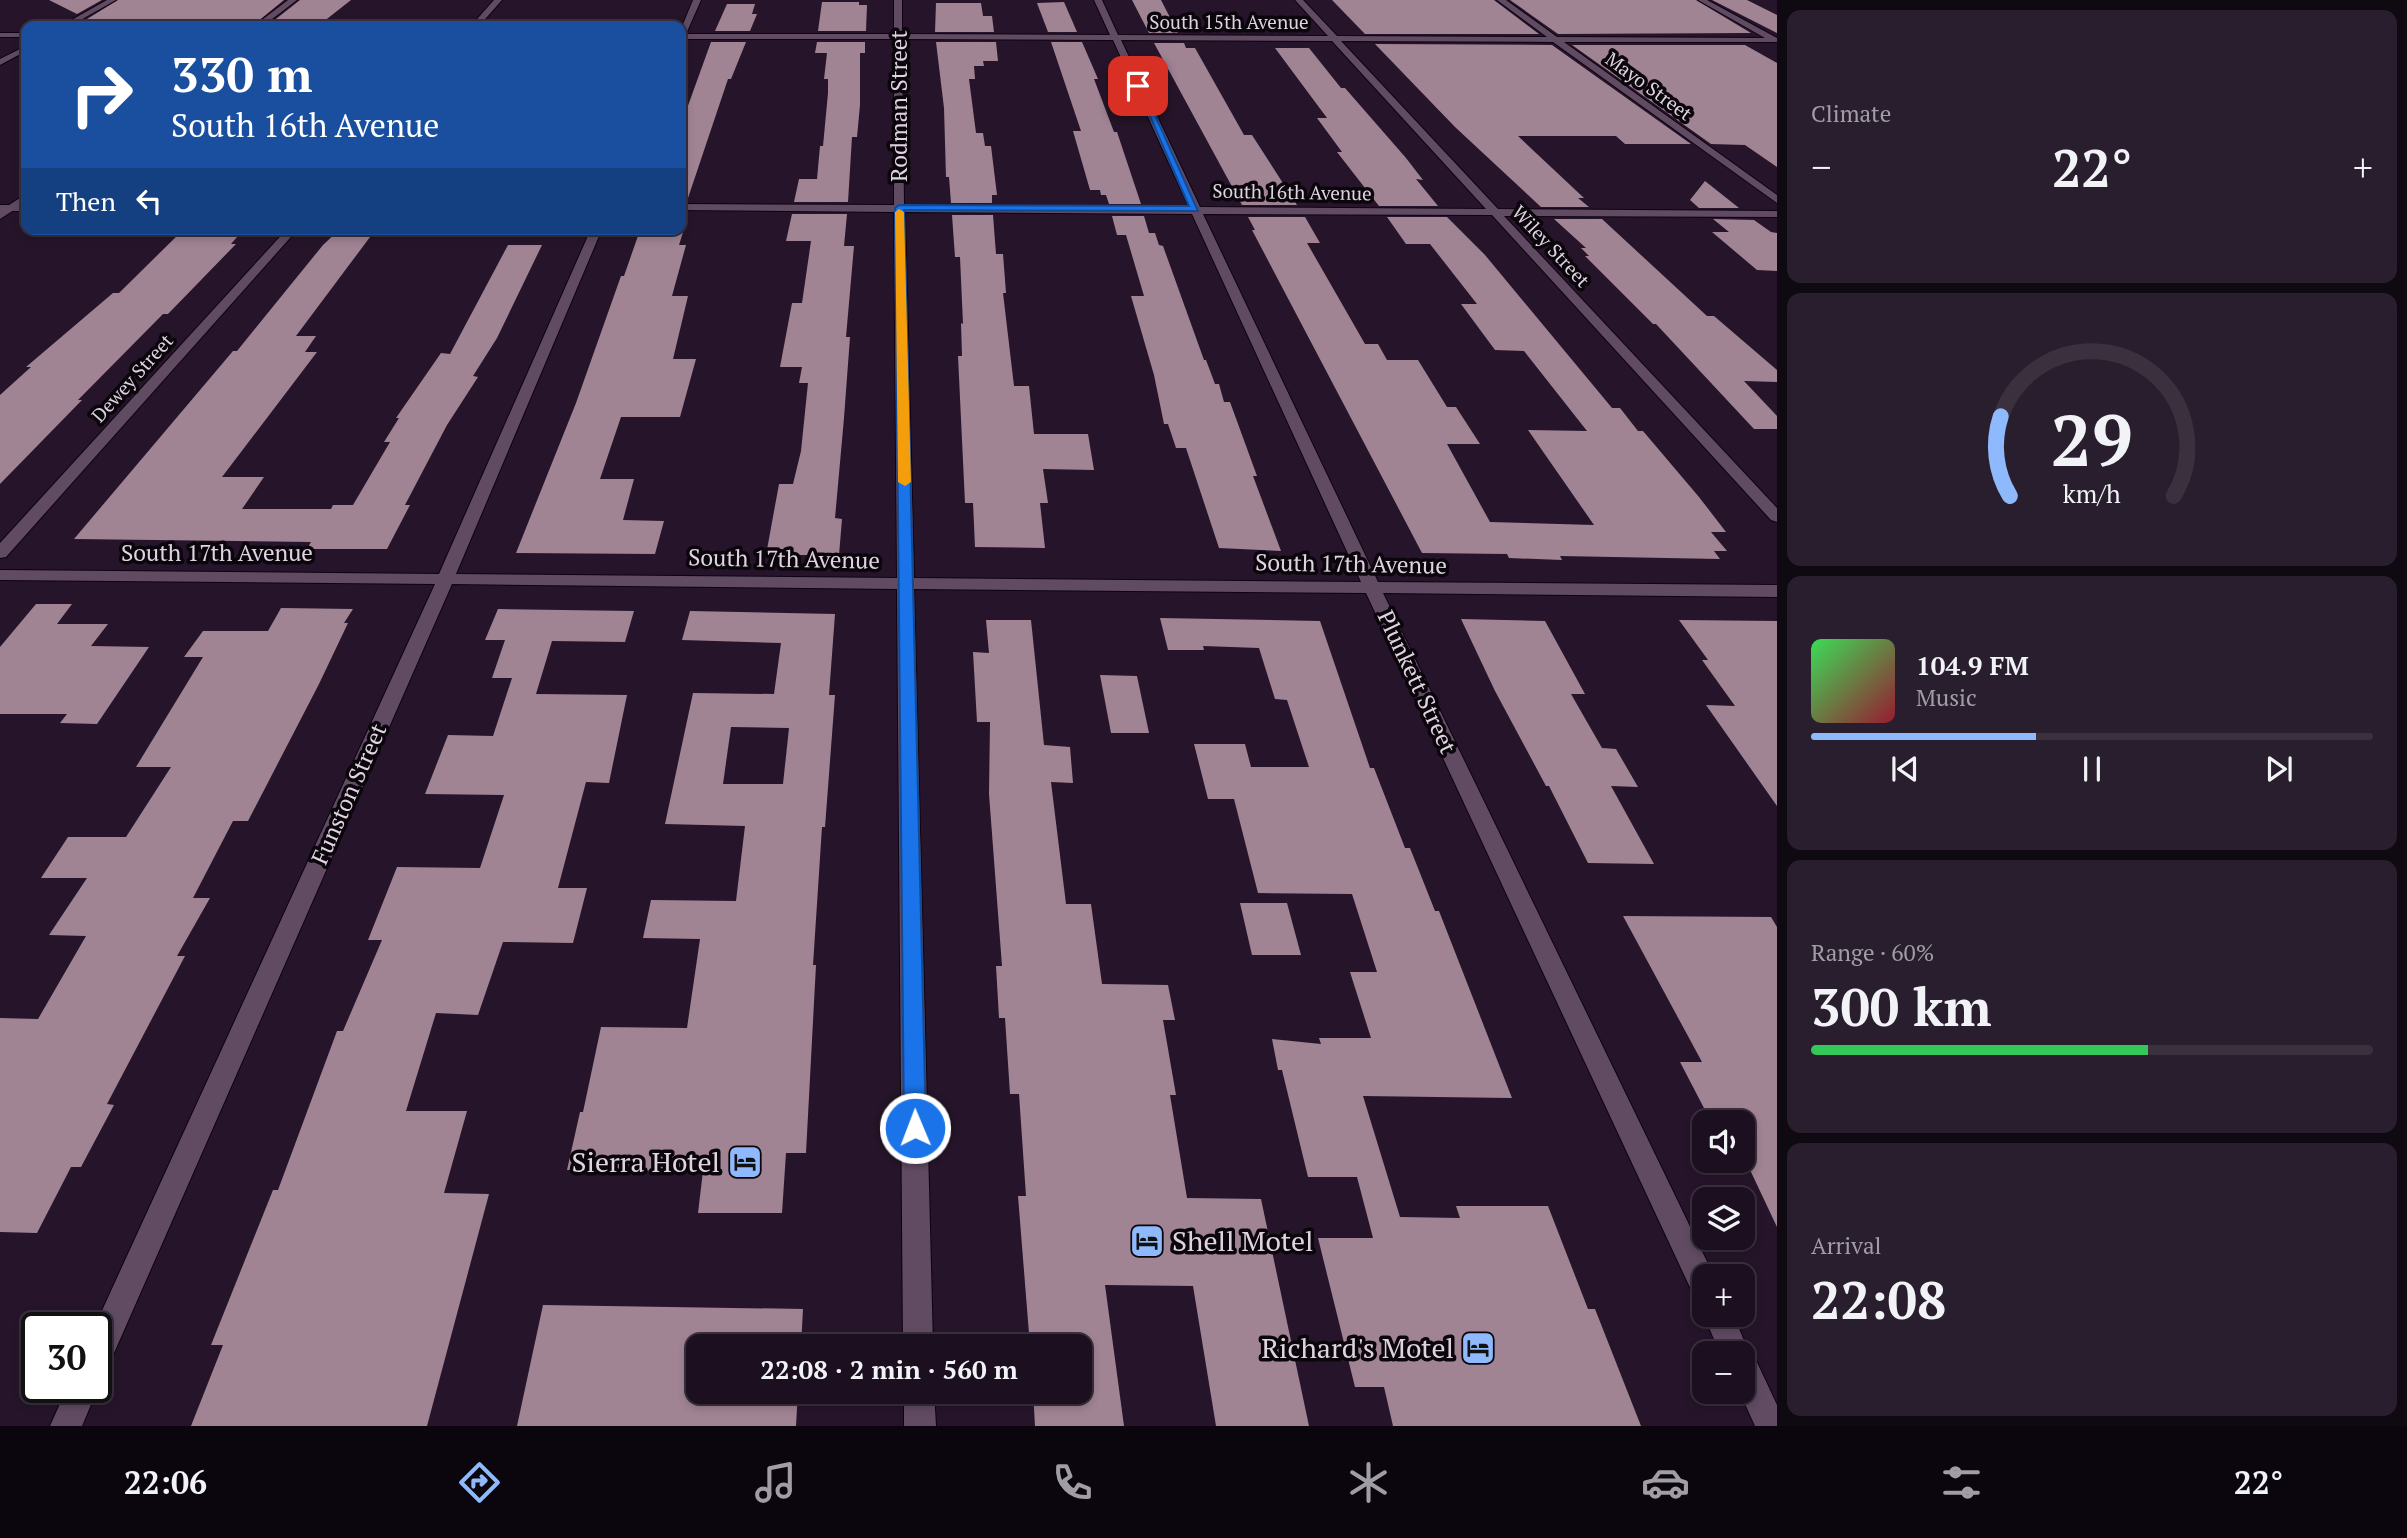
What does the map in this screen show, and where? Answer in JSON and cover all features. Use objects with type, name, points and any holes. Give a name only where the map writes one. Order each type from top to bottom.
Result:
[{"type":"street","points":[[74,21],[112,0]]},
{"type":"street","points":[[265,21],[293,0]]},
{"type":"street","points":[[479,21],[498,0]]},
{"type":"street","points":[[686,25],[697,0]]},
{"type":"street","name":"Rodman Street","points":[[898,0],[918,1334]]},
{"type":"street","name":"Plunkett Street","points":[[1098,0],[1372,587],[1694,1264]]},
{"type":"street","name":"Wiley Street","points":[[1299,0],[1777,517]]},
{"type":"street","name":"Mayo Street","points":[[1501,0],[1777,200]]},
{"type":"street","points":[[1702,0],[1777,40]]},
{"type":"street","points":[[0,35],[21,35]]},
{"type":"street","name":"South 15th Avenue","points":[[686,36],[1777,40]]},
{"type":"street","points":[[0,62],[21,51]]},
{"type":"street","points":[[0,216],[6,208]]},
{"type":"street","name":"South 16th Avenue","points":[[686,208],[1777,214]]},
{"type":"street","name":"Dewey Street","points":[[0,553],[288,235]]},
{"type":"street","name":"Funston Street","points":[[112,1321],[446,578],[594,235]]},
{"type":"street","name":"South 17th Avenue","points":[[0,575],[1777,591]]},
{"type":"street","points":[[1755,1392],[1771,1426]]},
{"type":"street","points":[[66,1426],[76,1403]]},
{"type":"street","points":[[919,1404],[920,1426]]},
{"type":"building","points":[[49,0],[102,0],[77,14]]},
{"type":"building","points":[[118,0],[284,0],[258,21],[87,19]]},
{"type":"building","points":[[300,0],[351,0],[324,21],[273,21]]},
{"type":"building","points":[[1132,0],[1161,0],[1178,33],[1149,33]]},
{"type":"building","points":[[1332,0],[1494,0],[1539,34],[1365,34]]},
{"type":"building","points":[[1510,0],[1696,0],[1751,33],[1558,34]]},
{"type":"building","points":[[1712,0],[1747,0],[1777,15],[1777,33]]},
{"type":"building","points":[[822,2],[859,2],[859,5],[867,5],[866,31],[818,31]]},
{"type":"building","points":[[1064,2],[1077,32],[1048,32],[1037,3]]},
{"type":"building","points":[[936,3],[981,3],[983,16],[992,16],[994,32],[935,32]]},
{"type":"building","points":[[727,4],[755,4],[752,14],[757,14],[750,31],[715,31]]},
{"type":"building","points":[[711,42],[746,42],[731,79],[728,79],[687,201],[686,111]]},
{"type":"building","points":[[817,42],[865,42],[865,53],[860,53],[860,105],[857,137],[852,137],[848,202],[794,202],[799,179],[817,179],[820,146],[823,146],[828,93],[828,79],[824,79],[827,53],[815,53]]},
{"type":"building","points":[[936,42],[996,42],[998,61],[983,61],[984,66],[974,66],[975,79],[969,79],[976,133],[983,133],[985,146],[991,146],[997,195],[992,195],[992,203],[951,203],[949,177],[946,177],[944,108]]},
{"type":"building","points":[[1051,42],[1082,42],[1098,79],[1094,79],[1114,132],[1117,132],[1141,204],[1109,204],[1106,195],[1101,195],[1100,190],[1090,190],[1073,131],[1081,131]]},
{"type":"building","points":[[1154,43],[1184,43],[1186,48],[1195,48],[1244,135],[1252,135],[1297,205],[1242,205]]},
{"type":"building","points":[[1375,44],[1552,45],[1691,144],[1625,144],[1616,136],[1518,136],[1584,198],[1578,198],[1589,207],[1541,207],[1455,127]]},
{"type":"building","points":[[1572,45],[1745,45],[1777,63],[1777,167],[1745,145],[1711,144]]},
{"type":"building","points":[[1275,48],[1309,48],[1341,88],[1345,88],[1406,158],[1423,180],[1416,179],[1438,206],[1379,206],[1337,152],[1342,152],[1317,118],[1327,118]]},
{"type":"building","points":[[1705,181],[1739,208],[1699,208],[1690,200]]},
{"type":"building","points":[[792,214],[847,214],[844,246],[854,246],[846,337],[850,337],[835,518],[842,519],[839,555],[766,555],[779,484],[793,484],[801,451],[808,383],[799,383],[802,367],[780,367],[792,303],[802,303],[811,241],[786,241]]},
{"type":"building","points":[[952,215],[993,215],[996,254],[1003,254],[1006,293],[1003,293],[1014,386],[1029,386],[1034,434],[1088,434],[1094,470],[1043,469],[1048,503],[1040,503],[1045,548],[975,547],[973,503],[965,503],[958,356],[962,356],[961,323],[963,324],[960,257],[955,257]]},
{"type":"building","points":[[1112,216],[1144,216],[1149,233],[1155,233],[1159,245],[1163,246],[1204,360],[1215,384],[1219,384],[1224,402],[1230,402],[1257,476],[1253,476],[1281,551],[1219,548],[1186,448],[1176,448],[1168,424],[1164,424],[1154,375],[1131,296],[1144,296],[1126,235],[1117,235]]},
{"type":"building","points":[[1248,217],[1305,217],[1320,243],[1307,243],[1365,344],[1378,344],[1387,360],[1418,360],[1447,407],[1456,407],[1480,444],[1447,444],[1490,522],[1594,525],[1528,430],[1587,431],[1524,351],[1495,350],[1461,304],[1477,304],[1430,244],[1406,244],[1387,217],[1447,217],[1485,255],[1612,408],[1620,408],[1638,431],[1643,431],[1699,497],[1726,532],[1711,532],[1727,551],[1714,551],[1720,559],[1560,556],[1562,560],[1509,558],[1507,554],[1422,553],[1252,230],[1255,230]]},
{"type":"building","points":[[1554,219],[1602,219],[1707,316],[1714,316],[1777,370],[1777,382],[1744,381],[1777,416],[1777,429],[1754,429],[1656,324],[1585,256],[1589,256],[1581,248],[1586,248]]},
{"type":"building","points":[[1713,219],[1754,220],[1777,233],[1777,271],[1757,270],[1712,232],[1729,232]]},
{"type":"building","points":[[178,235],[239,235],[231,244],[236,244],[78,400],[82,400],[0,484],[0,395],[31,367],[26,367],[113,293],[119,293]]},
{"type":"building","points":[[334,235],[372,235],[296,336],[316,336],[305,352],[317,352],[222,477],[264,477],[242,509],[331,509],[333,505],[353,505],[390,442],[384,442],[399,418],[396,418],[441,353],[450,354],[508,245],[542,245],[497,338],[473,376],[478,377],[447,425],[405,505],[410,505],[387,549],[307,549],[311,542],[74,539],[233,351],[237,351]]},
{"type":"building","points":[[638,235],[682,235],[679,245],[686,245],[672,296],[688,296],[673,359],[696,359],[680,417],[621,417],[600,479],[634,479],[623,520],[664,521],[655,554],[516,553],[576,403],[621,276],[624,276]]},
{"type":"building","points":[[36,604],[72,604],[57,624],[108,624],[91,646],[149,647],[97,724],[60,723],[67,714],[0,714],[0,647]]},
{"type":"building","points":[[281,608],[353,609],[344,623],[348,623],[319,684],[248,821],[233,821],[193,898],[210,898],[177,956],[185,956],[107,1104],[114,1105],[81,1167],[71,1167],[37,1233],[0,1232],[0,1018],[38,1019],[86,936],[49,935],[87,878],[41,878],[68,837],[126,837],[171,767],[136,767],[203,657],[184,657],[203,631],[268,631]]},
{"type":"building","points":[[498,609],[634,611],[625,642],[552,641],[536,694],[627,695],[609,783],[586,782],[558,888],[587,888],[573,943],[503,942],[478,1015],[436,1013],[406,1111],[467,1111],[444,1193],[489,1194],[427,1426],[191,1426],[223,1345],[211,1345],[273,1190],[278,1190],[337,1031],[343,1031],[382,940],[368,940],[397,867],[480,868],[504,795],[425,794],[448,735],[493,736],[512,678],[492,678],[505,640],[485,640]]},
{"type":"building","points":[[690,611],[835,614],[829,695],[835,695],[825,827],[822,827],[813,965],[816,965],[806,1153],[786,1153],[782,1213],[698,1213],[703,1171],[567,1170],[580,1112],[583,1112],[601,1027],[687,1028],[700,939],[643,938],[651,900],[736,901],[745,826],[665,824],[693,693],[774,694],[781,643],[682,640]],"holes":[[[731,727],[789,728],[783,784],[723,784]]]},
{"type":"building","points":[[1160,618],[1320,621],[1370,768],[1374,768],[1405,848],[1410,848],[1435,911],[1439,911],[1512,1098],[1363,1096],[1400,1217],[1460,1218],[1456,1206],[1548,1206],[1588,1309],[1595,1309],[1641,1426],[1393,1426],[1384,1387],[1355,1387],[1318,1238],[1373,1238],[1357,1177],[1308,1177],[1272,1039],[1321,1044],[1319,1038],[1371,1038],[1350,972],[1377,972],[1352,894],[1258,893],[1234,799],[1208,799],[1194,744],[1245,744],[1251,767],[1309,767],[1287,700],[1275,699],[1259,648],[1203,646],[1204,650],[1168,650]]},
{"type":"building","points":[[1461,619],[1545,621],[1585,694],[1571,694],[1602,748],[1616,749],[1638,787],[1611,786],[1654,864],[1588,863],[1549,786],[1546,786],[1495,691]]},
{"type":"building","points":[[986,620],[1031,620],[1044,745],[1070,747],[1073,783],[1051,782],[1066,904],[1091,904],[1102,984],[1168,985],[1175,1020],[1163,1020],[1176,1095],[1170,1095],[1187,1198],[1261,1199],[1309,1426],[1216,1426],[1193,1286],[1105,1285],[1124,1426],[1035,1426],[1034,1404],[1092,1404],[1092,1334],[1029,1334],[1018,1196],[1026,1196],[1019,1094],[1010,1094],[1005,1018],[999,1018],[996,966],[1002,966],[989,794],[990,722],[977,722],[973,652],[989,653]]},
{"type":"building","points":[[1679,620],[1777,621],[1777,806],[1706,705],[1735,706],[1702,660],[1708,660]]},
{"type":"building","points":[[1100,675],[1137,676],[1149,733],[1111,733]]},
{"type":"building","points":[[1240,903],[1287,903],[1301,955],[1252,955]]},
{"type":"building","points":[[1623,916],[1771,917],[1777,927],[1777,1227],[1752,1173],[1755,1173],[1755,1110],[1705,1110],[1680,1062],[1702,1062]]},
{"type":"building","points":[[543,1305],[803,1309],[802,1334],[686,1334],[686,1404],[797,1404],[796,1426],[517,1426]]},
{"type":"slow traffic","points":[[899,212],[905,482]]},
{"type":"place","name":"Sierra Hotel","points":[[745,1162]]},
{"type":"place","name":"Shell Motel","points":[[1147,1241]]},
{"type":"place","name":"Richard's Motel","points":[[1478,1348]]},
{"type":"route","points":[[915,1128],[899,208],[1195,209],[1138,86]]}]
